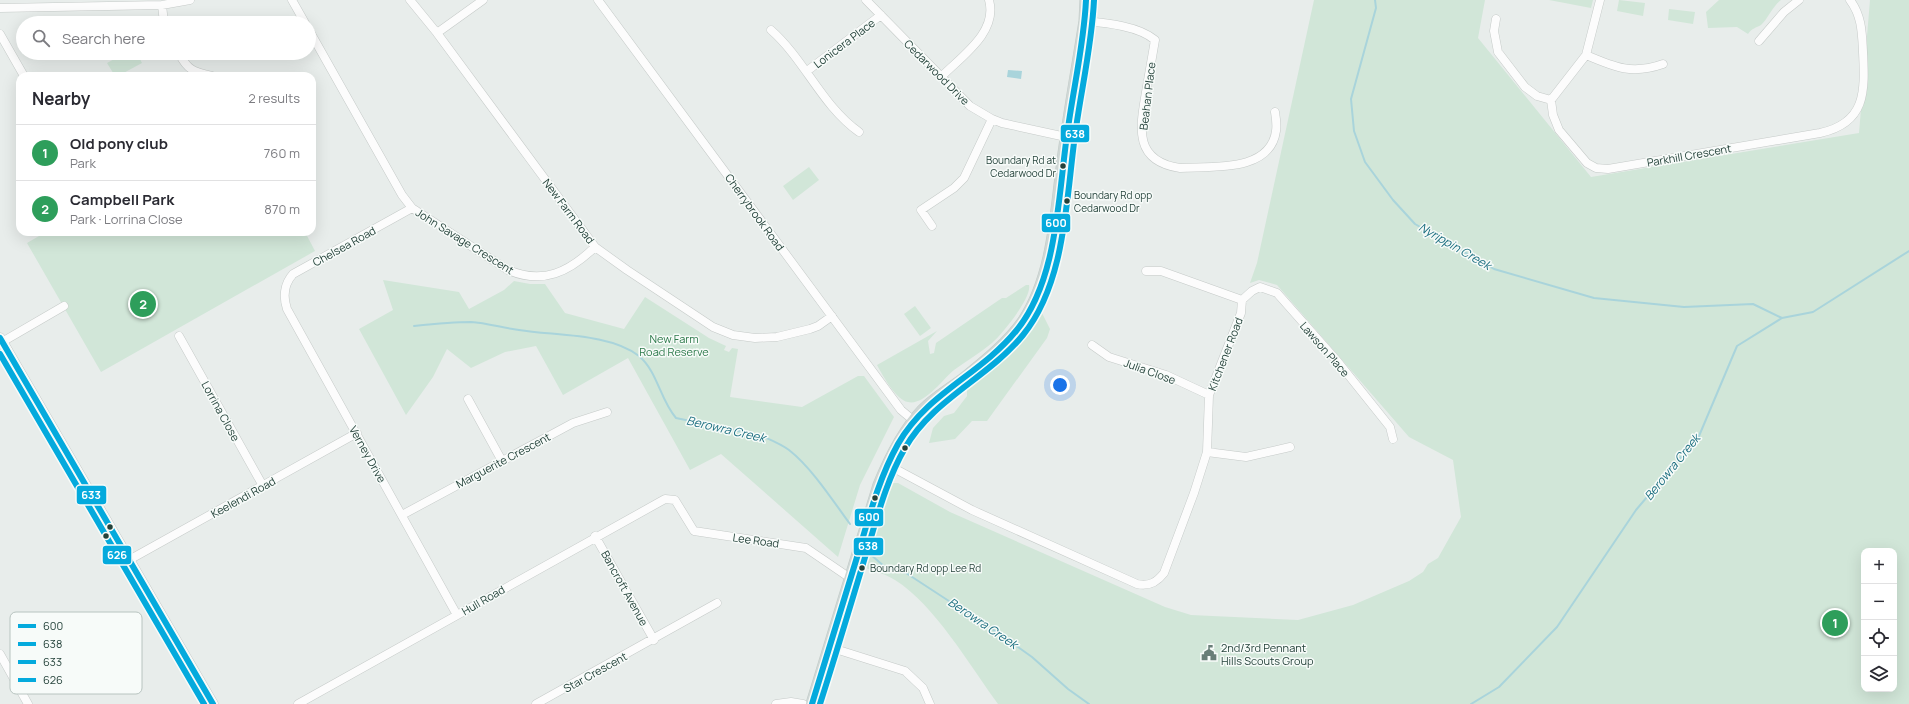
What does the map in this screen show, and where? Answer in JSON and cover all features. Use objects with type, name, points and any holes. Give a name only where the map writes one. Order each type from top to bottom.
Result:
[{"type":"main road","points":[[812,704],[879,485],[893,452],[914,421],[941,395],[967,376],[1008,340],[1022,322],[1034,302],[1049,258],[1066,137],[1085,21],[1086,0]]},
{"type":"street","points":[[0,8],[162,5],[190,0]]},
{"type":"street","points":[[292,0],[301,16]]},
{"type":"street","name":"New Farm Road","points":[[410,0],[437,33],[595,247],[703,321],[733,335],[756,338],[776,337],[810,329],[818,326],[832,316]]},
{"type":"street","points":[[437,33],[483,0]]},
{"type":"street","name":"Cherrybrook Road","points":[[598,0],[902,410],[914,421]]},
{"type":"street","name":"Cedarwood Drive","points":[[866,0],[970,106],[992,119],[1014,126],[1066,137]]},
{"type":"street","points":[[942,76],[985,32],[990,18],[989,0]]},
{"type":"street","points":[[1496,18],[1494,31],[1498,52],[1525,87],[1537,96],[1552,100],[1586,55],[1600,0]]},
{"type":"street","points":[[1760,41],[1784,12],[1799,0]]},
{"type":"street","name":"Parkhill Crescent","points":[[1552,100],[1553,115],[1559,130],[1587,163],[1596,168],[1608,169],[1832,130],[1844,124],[1855,111],[1864,94],[1863,33],[1859,17],[1850,0]]},
{"type":"street","points":[[162,5],[163,16]]},
{"type":"street","name":"Lonicera Place","points":[[807,71],[881,15]]},
{"type":"street","name":"Beahan Place","points":[[1085,21],[1113,24],[1149,35],[1155,40],[1141,131],[1148,152],[1158,162],[1168,167],[1180,168],[1250,162],[1266,151],[1272,144],[1276,131],[1275,112]]},
{"type":"street","name":"Lonicera Place","points":[[771,30],[788,47],[842,118],[859,132]]},
{"type":"street","points":[[0,34],[22,72]]},
{"type":"street","name":"John Savage Crescent","points":[[316,42],[402,195],[412,208],[508,270],[521,276],[543,277],[552,275],[581,260],[595,247]]},
{"type":"street","points":[[1586,55],[1613,67],[1637,71],[1663,64]]},
{"type":"street","points":[[182,60],[195,72]]},
{"type":"street","points":[[932,226],[922,210],[954,188],[964,178],[992,119]]},
{"type":"street","name":"Chelsea Road","points":[[285,292],[286,283],[294,274],[412,208]]},
{"type":"street","points":[[1146,272],[1161,271],[1242,300]]},
{"type":"street","name":"Lawson Place","points":[[1242,300],[1252,291],[1260,288],[1277,293],[1338,362],[1390,427],[1393,439]]},
{"type":"street","name":"Verney Drive","points":[[285,292],[285,303],[287,309],[457,615]]},
{"type":"street","name":"Kitchener Road","points":[[888,465],[972,510],[1143,586],[1153,583],[1164,573],[1194,493],[1207,452],[1209,395],[1241,313],[1242,300]]},
{"type":"street","points":[[64,306],[1,340],[213,704]]},
{"type":"street","name":"Lorrina Close","points":[[179,336],[263,486]]},
{"type":"street","name":"Julia Close","points":[[1092,345],[1109,357],[1166,375],[1209,395]]},
{"type":"street","points":[[468,399],[502,460]]},
{"type":"street","name":"Marguerite Crescent","points":[[402,515],[573,423],[607,412]]},
{"type":"street","name":"Keelendi Road","points":[[129,560],[356,433]]},
{"type":"street","points":[[1207,452],[1246,457],[1290,447]]},
{"type":"street","name":"Lee Road","points":[[670,498],[677,502],[694,531],[806,548],[850,578]]},
{"type":"street","name":"Hull Road","points":[[298,704],[595,536],[662,500],[670,498]]},
{"type":"street","name":"Bancroft Avenue","points":[[595,536],[654,640]]},
{"type":"street","name":"Star Crescent","points":[[536,704],[654,640],[717,603]]},
{"type":"street","points":[[829,647],[905,671],[923,688],[930,704]]},
{"type":"street","points":[[0,654],[10,672]]},
{"type":"street","points":[[22,694],[28,704]]},
{"type":"street","points":[[776,704],[791,702],[802,704]]},
{"type":"green space","points":[[1314,0],[1485,0],[1478,38],[1591,177],[1859,133],[1870,0],[1909,0],[1909,704],[998,704],[951,637],[924,605],[910,591],[892,578],[866,568],[891,483],[898,483],[950,512],[1165,607],[1191,615],[1298,620],[1353,605],[1409,581],[1423,572],[1428,564],[1438,558],[1461,517],[1453,460],[1409,437],[1277,285],[1259,280],[1250,283],[1257,263]]},
{"type":"green space","points":[[1549,0],[1593,0],[1591,8]]},
{"type":"green space","points":[[1619,0],[1645,3],[1643,16],[1617,11]]},
{"type":"green space","points":[[1719,0],[1781,0],[1764,22],[1748,34],[1737,27],[1708,28],[1706,12]]},
{"type":"green space","points":[[1669,9],[1695,12],[1693,24],[1668,20]]},
{"type":"green space","points":[[112,60],[140,60],[142,63],[125,72],[113,72],[107,63]]},
{"type":"green space","points":[[809,167],[819,180],[793,200],[783,186]]},
{"type":"green space","points":[[39,236],[307,236],[315,251],[101,372],[27,243]]},
{"type":"green space","name":"New Farm Road Reserve","points":[[383,280],[459,292],[469,309],[504,290],[514,281],[530,284],[545,284],[565,313],[624,329],[645,297],[709,338],[726,346],[724,350],[729,352],[732,348],[738,349],[730,397],[802,407],[858,376],[864,376],[894,417],[860,485],[838,557],[721,454],[690,470],[628,358],[563,395],[536,346],[505,352],[471,368],[447,349],[433,377],[406,415],[359,329],[393,310]]},
{"type":"green space","points":[[1026,285],[1029,285],[1029,291],[1026,298],[1015,316],[1002,332],[992,343],[954,370],[927,396],[914,402],[908,402],[903,400],[894,392],[877,365],[937,331],[928,341],[930,354],[934,353],[936,343],[1002,298],[1006,298]]},
{"type":"green space","points":[[915,306],[931,328],[920,336],[904,314]]},
{"type":"green space","points":[[1036,313],[1042,313],[1050,329],[1047,338],[987,421],[972,421],[955,439],[929,443],[933,428],[944,416],[954,413],[967,396],[967,385],[977,380],[1027,326]]},
{"type":"water","points":[[1008,70],[1022,71],[1021,79],[1007,77]]},
{"type":"waterway","name":"Nyrippin Creek","points":[[1375,0],[1376,8],[1351,99],[1354,131],[1365,162],[1393,200],[1415,224],[1494,269],[1594,298],[1684,307],[1753,304],[1782,318]]},
{"type":"waterway","name":"Berowra Creek","points":[[1471,704],[1499,687],[1557,627],[1636,510],[1699,436],[1737,346],[1782,318],[1813,312],[1909,251]]},
{"type":"waterway","name":"Berowra Creek","points":[[414,326],[471,322],[533,332],[597,339],[613,343],[627,349],[639,356],[651,370],[666,403],[676,418],[762,436],[783,446],[798,457],[814,475],[850,524]]},
{"type":"waterway","name":"Berowra Creek","points":[[870,554],[885,567],[906,573],[1001,635],[1032,657],[1068,689],[1089,704]]},
{"type":"transit line","name":"600","points":[[812,704],[875,498],[885,470],[898,444],[910,426],[924,411],[939,397],[986,360],[1016,331],[1030,310],[1041,286],[1049,261],[1054,234],[1068,128],[1083,32],[1086,0]]},
{"type":"transit line","name":"638","points":[[820,704],[882,500],[892,473],[905,448],[930,416],[945,402],[994,364],[1023,335],[1038,313],[1048,289],[1062,236],[1076,128],[1091,32],[1094,0]]},
{"type":"transit line","name":"633","points":[[0,338],[213,704]]},
{"type":"transit line","name":"626","points":[[0,354],[204,704]]},
{"type":"place","name":"Boundary Rd at Cedarwood Dr","points":[[1063,166]]},
{"type":"place","name":"Boundary Rd opp Cedarwood Dr","points":[[1067,201]]},
{"type":"place","name":"Campbell Park","points":[[143,304]]},
{"type":"place","name":"Boundary Rd opp Lee Rd","points":[[862,568]]},
{"type":"place","name":"Old pony club","points":[[1835,623]]},
{"type":"place","name":"2nd/3rd Pennant Hills Scouts Group","points":[[1209,653]]}]
